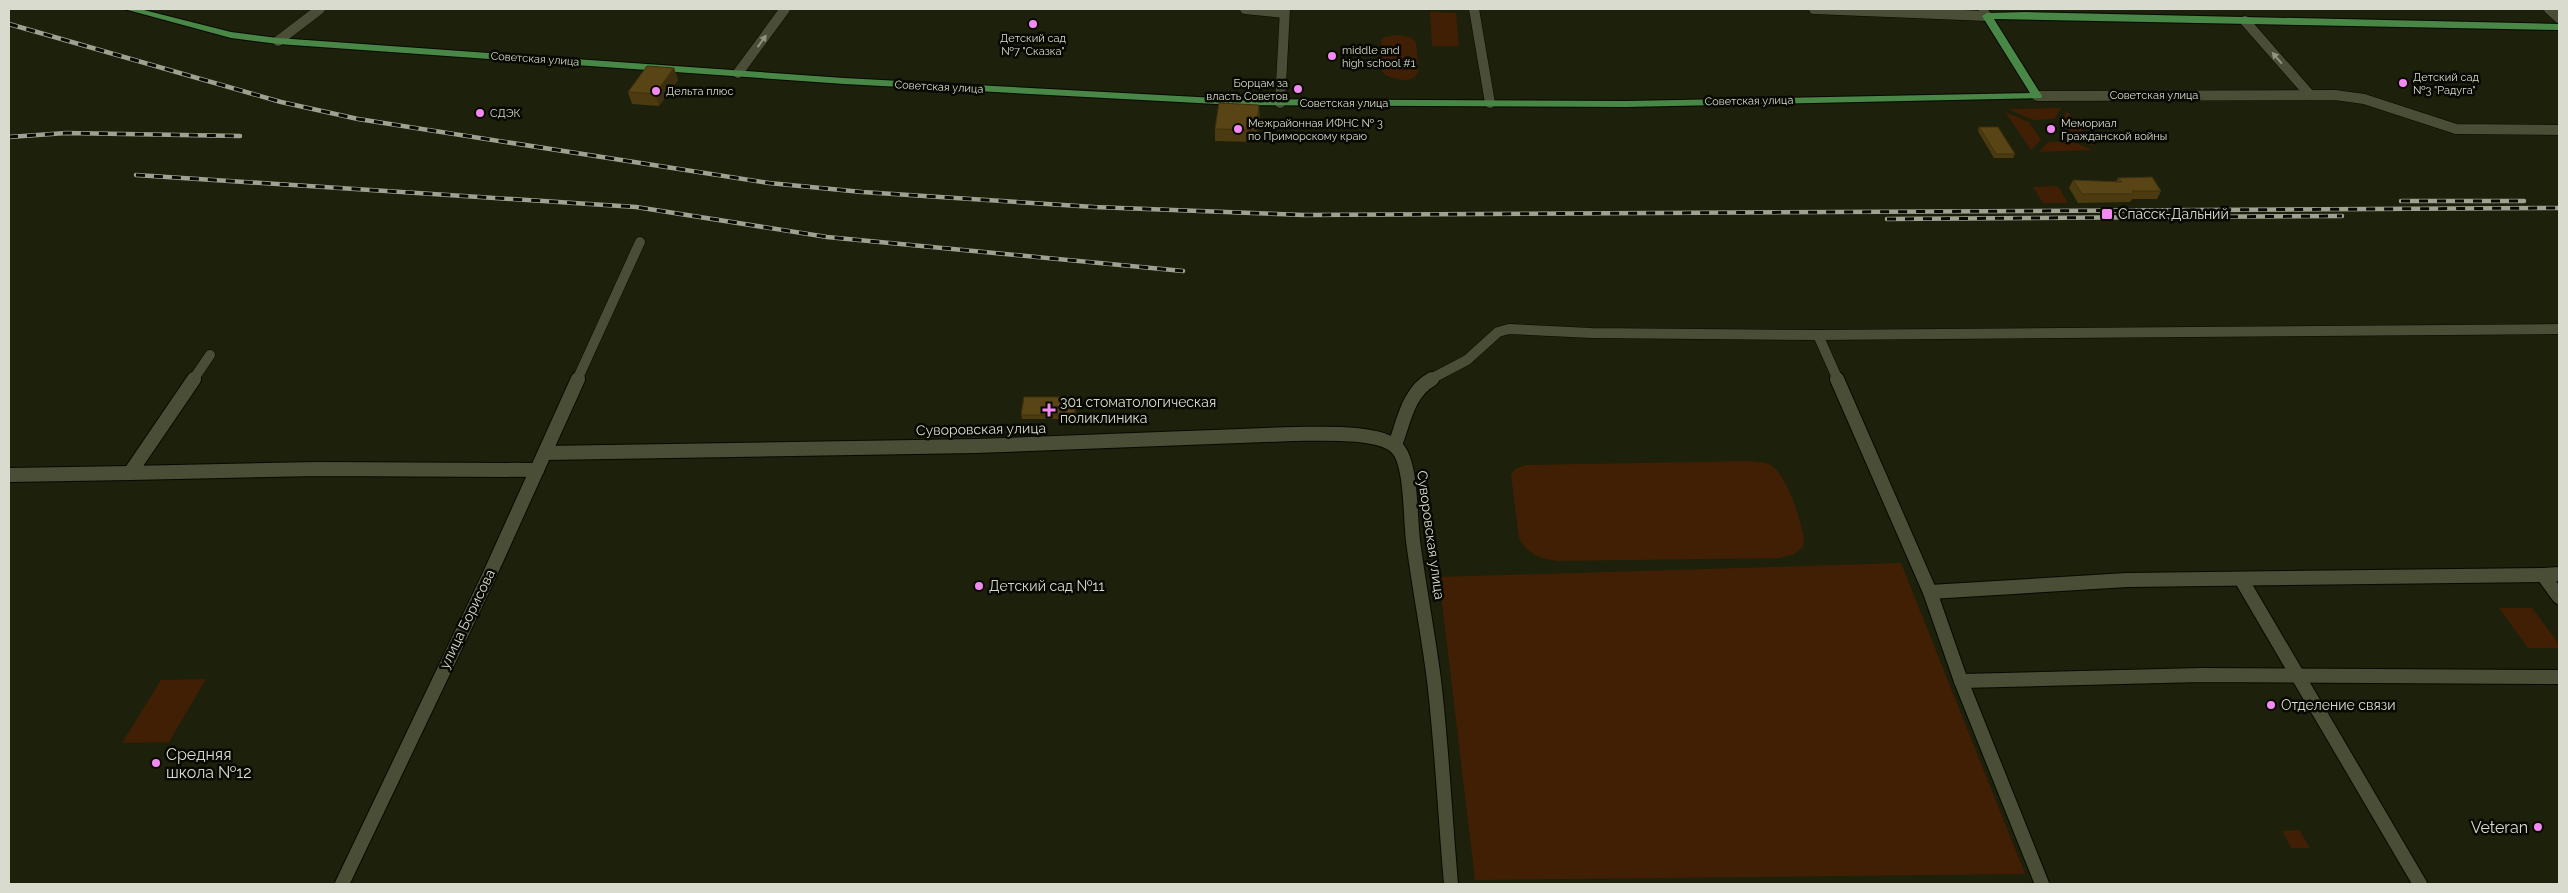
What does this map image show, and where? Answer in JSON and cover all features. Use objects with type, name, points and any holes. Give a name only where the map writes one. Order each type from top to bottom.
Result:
[{"type":"main road","name":"Советская улица","points":[[129,9],[231,35],[278,41],[1002,90],[1280,103],[1636,104],[2037,96]]},
{"type":"main road","points":[[1985,12],[2245,21],[2559,27]]},
{"type":"main road","points":[[1985,12],[2037,96]]},
{"type":"street","points":[[278,41],[320,9]]},
{"type":"street","points":[[738,73],[785,9]]},
{"type":"street","points":[[1245,9],[1285,11],[1280,103]]},
{"type":"street","points":[[1474,9],[1483,73],[1490,103]]},
{"type":"street","points":[[1814,9],[1985,12]]},
{"type":"street","points":[[2549,9],[2559,18]]},
{"type":"street","points":[[2245,21],[2310,95]]},
{"type":"street","name":"Советская улица","points":[[2037,96],[2310,95],[2353,97],[2456,129],[2559,130]]},
{"type":"street","name":"улица Борисова","points":[[342,884],[545,453],[640,242]]},
{"type":"street","points":[[1395,445],[1412,397],[1421,385],[1467,360],[1498,332],[1510,329],[1591,333],[1818,334],[2559,329]]},
{"type":"street","points":[[1818,334],[1930,592],[1961,681],[2042,884]]},
{"type":"street","points":[[130,473],[210,355]]},
{"type":"street","name":"Суворовская улица","points":[[545,453],[1117,443],[1288,434],[1358,436],[1378,439],[1395,445],[1401,453],[1405,467],[1410,516],[1424,600],[1436,702],[1451,884]]},
{"type":"street","points":[[9,474],[318,469],[537,470]]},
{"type":"street","points":[[1930,592],[2127,580],[2559,574]]},
{"type":"street","points":[[2542,575],[2559,597]]},
{"type":"street","points":[[2241,579],[2420,884]]},
{"type":"street","points":[[1961,681],[2201,675],[2559,677]]},
{"type":"shaded area","points":[[1430,12],[1456,13],[1459,46],[1432,46]]},
{"type":"shaded area","points":[[1398,35],[1410,37],[1416,42],[1418,71],[1416,76],[1407,80],[1396,79],[1382,72],[1381,40],[1385,37]]},
{"type":"shaded area","points":[[2061,108],[2054,119],[2033,120],[2008,109]]},
{"type":"shaded area","points":[[2067,111],[2094,146],[2073,138],[2061,122]]},
{"type":"shaded area","points":[[2005,112],[2029,122],[2041,140],[2031,150]]},
{"type":"shaded area","points":[[2071,141],[2092,150],[2039,152],[2048,142]]},
{"type":"shaded area","points":[[2058,186],[2068,203],[2043,203],[2033,187]]},
{"type":"shaded area","points":[[1749,461],[1769,464],[1776,469],[1787,487],[1800,521],[1804,539],[1803,547],[1794,554],[1780,558],[1557,561],[1545,559],[1530,552],[1519,538],[1511,475],[1515,469],[1525,465]]},
{"type":"shaded area","points":[[1901,563],[2025,874],[1475,880],[1439,577]]},
{"type":"shaded area","points":[[2499,608],[2532,608],[2559,644],[2559,648],[2528,648]]},
{"type":"shaded area","points":[[206,679],[169,742],[122,743],[161,680]]},
{"type":"shaded area","points":[[2300,830],[2310,848],[2291,848],[2282,831]]},
{"type":"building","points":[[647,66],[674,68],[655,94],[628,92]]},
{"type":"building","points":[[1219,103],[1259,105],[1256,130],[1215,129]]},
{"type":"building","points":[[1979,127],[1998,127],[2015,154],[1996,154]]},
{"type":"building","points":[[2152,177],[2161,191],[2132,191],[2134,194],[2082,194],[2073,180],[2122,182],[2118,178]]},
{"type":"building","name":"301 стоматологическая поликлиника","points":[[1024,397],[1076,397],[1074,415],[1021,415]]},
{"type":"railway","points":[[9,24],[281,102],[358,119],[769,183],[862,192],[1094,207],[1304,215],[2559,208]]},
{"type":"railway","points":[[9,137],[66,133],[240,136]]},
{"type":"railway","points":[[136,175],[636,207],[827,237],[1183,271]]},
{"type":"railway","points":[[2401,201],[2524,201]]},
{"type":"railway","points":[[1887,219],[2342,216]]},
{"type":"place","name":"Детский сад №7 \"Сказка\"","points":[[1033,24]]},
{"type":"place","name":"middle and high school #1","points":[[1332,56]]},
{"type":"place","name":"Детский сад №3 \"Радуга\"","points":[[2403,83]]},
{"type":"place","name":"Борцам за власть Советов","points":[[1298,89]]},
{"type":"place","name":"Дельта плюс","points":[[656,91]]},
{"type":"place","name":"СДЭК","points":[[480,113]]},
{"type":"place","name":"Межрайонная ИФНС № 3 по Приморскому краю","points":[[1238,129]]},
{"type":"place","name":"Мемориал Гражданской войны","points":[[2051,129]]},
{"type":"place","name":"Спасск-Дальний","points":[[2107,214]]},
{"type":"place","name":"301 стоматологическая поликлиника","points":[[1049,410]]},
{"type":"place","name":"Детский сад №11","points":[[979,586]]},
{"type":"place","name":"Отделение связи","points":[[2271,705]]},
{"type":"place","name":"Средняя школа №12","points":[[156,763]]},
{"type":"place","name":"Veteran","points":[[2538,827]]}]
